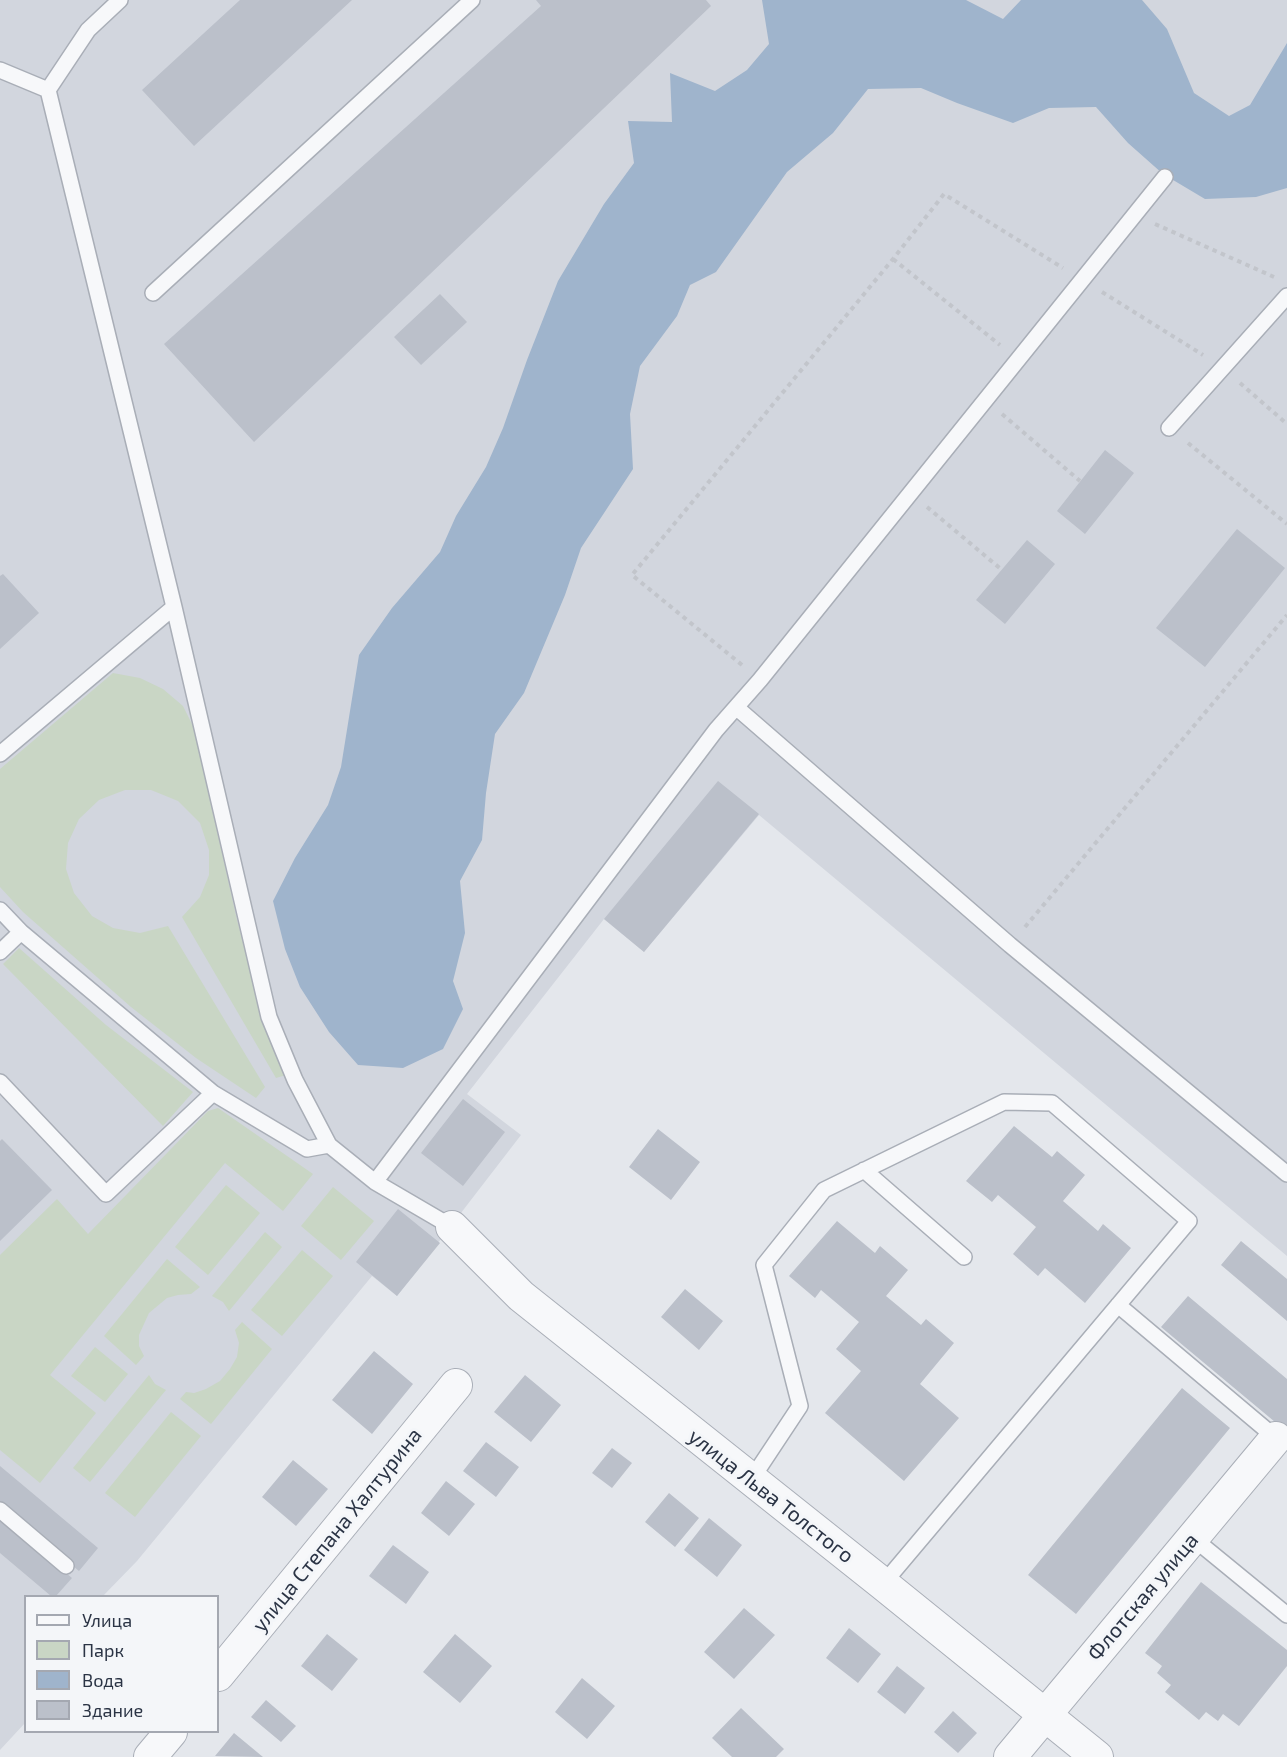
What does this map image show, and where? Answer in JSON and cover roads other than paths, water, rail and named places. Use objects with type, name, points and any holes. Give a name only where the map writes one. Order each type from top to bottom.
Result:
[{"type":"street","name":"улица Льва Толстого","points":[[452,1227],[521,1296],[1097,1757]]},
{"type":"street","name":"улица Степана Халтурина","points":[[219,1674],[456,1384]]},
{"type":"street","name":"Флотская улица","points":[[1010,1757],[1276,1438]]},
{"type":"street","points":[[150,1757],[169,1733]]},
{"type":"lane","points":[[120,0],[88,30],[48,90],[174,607],[269,1017],[295,1080],[329,1144],[375,1182],[452,1227]]},
{"type":"lane","points":[[153,293],[472,0]]},
{"type":"lane","points":[[0,70],[48,90]]},
{"type":"lane","points":[[375,1182],[716,730],[760,680],[1165,177]]},
{"type":"lane","points":[[1169,428],[1287,296]]},
{"type":"lane","points":[[0,754],[174,607]]},
{"type":"lane","points":[[736,708],[1010,945],[1287,1174]]},
{"type":"lane","points":[[0,910],[21,932],[213,1093],[307,1149],[329,1144]]},
{"type":"lane","points":[[0,952],[21,932]]},
{"type":"lane","points":[[0,1082],[106,1194],[213,1093]]},
{"type":"lane","points":[[751,1480],[800,1406],[764,1264],[824,1190],[1004,1102],[1052,1103],[1189,1221],[883,1584]]},
{"type":"lane","points":[[864,1170],[964,1257]]},
{"type":"lane","points":[[1118,1305],[1276,1438]]},
{"type":"lane","points":[[0,1510],[66,1566]]},
{"type":"lane","points":[[1193,1538],[1287,1615]]},
{"type":"water","points":[[762,0],[966,0],[1003,19],[1021,0],[1142,0],[1167,29],[1194,93],[1229,116],[1250,105],[1287,43],[1287,188],[1256,197],[1205,199],[1163,174],[1128,143],[1096,107],[1049,108],[1013,123],[921,88],[868,89],[833,133],[787,172],[716,272],[690,285],[677,316],[640,366],[630,414],[633,469],[581,548],[565,595],[524,693],[495,734],[482,840],[460,881],[465,933],[453,981],[463,1009],[443,1049],[403,1068],[358,1065],[329,1032],[300,987],[285,949],[273,901],[295,858],[328,805],[341,767],[359,655],[392,608],[440,552],[456,516],[486,467],[558,281],[604,204],[634,163],[628,121],[672,122],[670,73],[715,91],[747,70],[769,44]]}]
